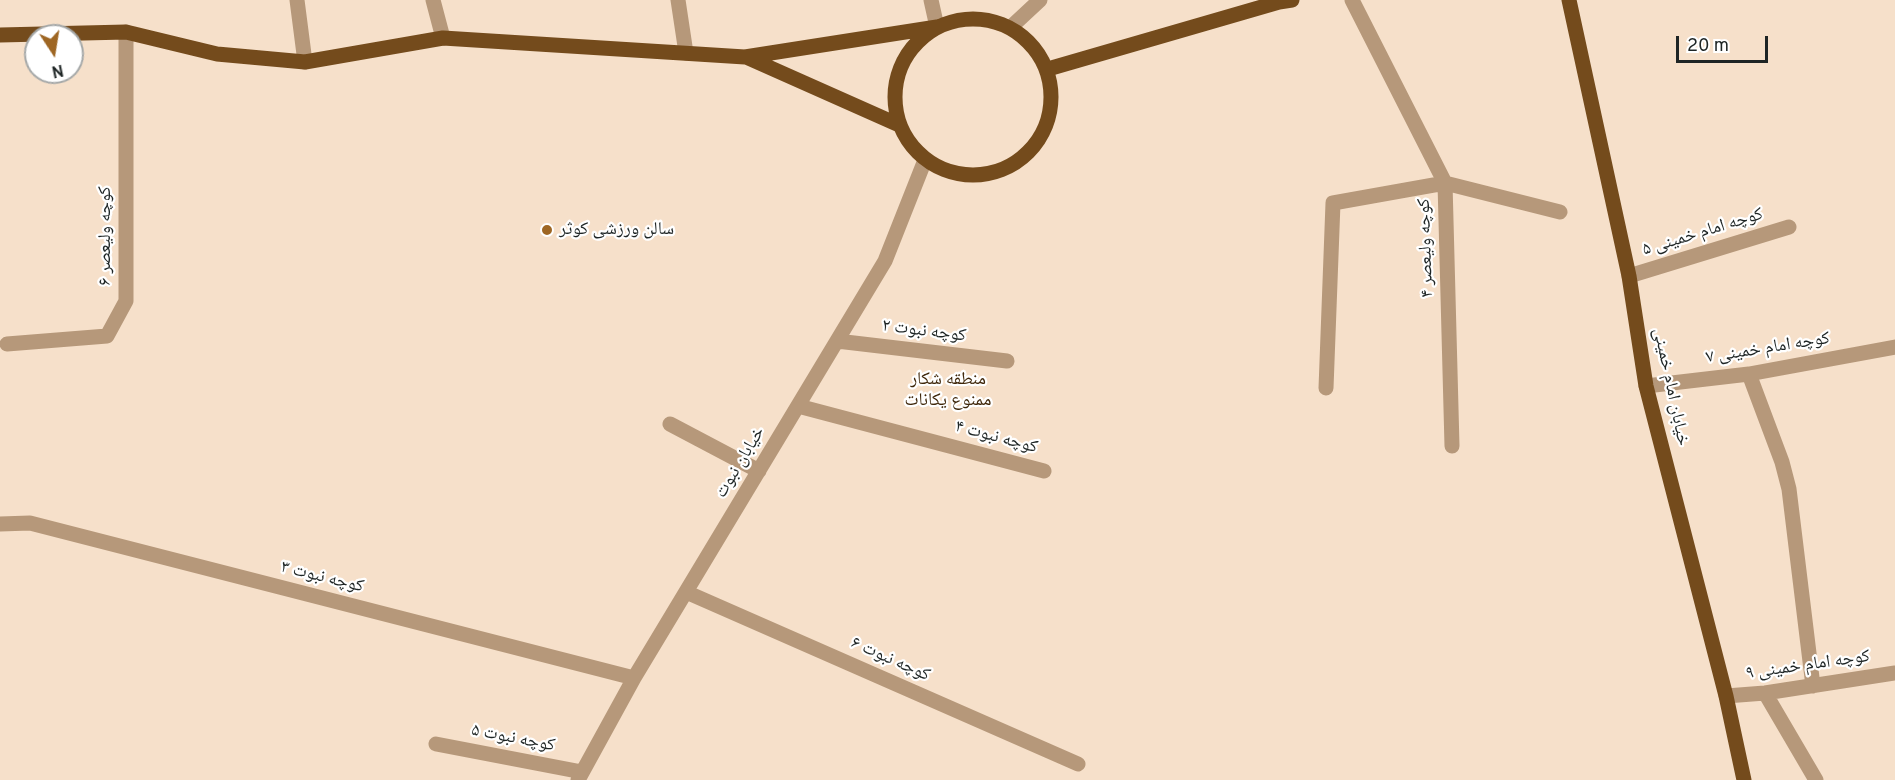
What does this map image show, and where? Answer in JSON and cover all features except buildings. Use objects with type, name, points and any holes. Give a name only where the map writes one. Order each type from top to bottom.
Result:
[{"type":"main road","name":"خیابان امام خمینی","points":[[1569,0],[1629,276],[1646,386],[1726,696],[1744,780]]},
{"type":"main road","points":[[1047,69],[1283,1]]},
{"type":"main road","points":[[0,35],[126,32],[217,54],[305,62],[443,38],[745,57],[937,27],[978,18],[997,21],[1011,27],[1027,41],[1047,69],[1052,92],[1046,128],[1026,156],[1010,167],[990,176],[969,176],[950,172],[918,156],[899,124],[895,102],[899,68],[910,49],[937,27]]},
{"type":"main road","points":[[745,57],[899,124]]},
{"type":"street","points":[[297,0],[305,62]]},
{"type":"street","points":[[433,0],[443,38]]},
{"type":"street","points":[[678,0],[686,53]]},
{"type":"street","points":[[931,0],[937,27]]},
{"type":"street","points":[[1011,27],[1040,0]]},
{"type":"street","name":"کوچه ولیعصر ۴","points":[[1352,0],[1445,183],[1452,446]]},
{"type":"street","name":"کوچه ولیعصر ۶","points":[[7,344],[107,336],[126,301],[126,32]]},
{"type":"street","name":"خیابان نبوت","points":[[580,776],[634,678],[885,261],[925,160]]},
{"type":"street","points":[[1326,388],[1333,203],[1445,183],[1560,212]]},
{"type":"street","name":"کوچه امام خمینی ۵","points":[[1629,276],[1789,227]]},
{"type":"street","name":"کوچه نبوت ۲","points":[[837,340],[1007,361]]},
{"type":"street","name":"کوچه امام خمینی ۷","points":[[1646,386],[1749,374],[1895,347]]},
{"type":"street","points":[[1749,374],[1782,462],[1789,489],[1813,686]]},
{"type":"street","name":"کوچه نبوت ۴","points":[[798,406],[1044,471]]},
{"type":"street","points":[[669,424],[759,471]]},
{"type":"street","name":"کوچه نبوت ۳","points":[[0,524],[30,523],[634,678]]},
{"type":"street","name":"کوچه نبوت ۶","points":[[686,592],[1078,764]]},
{"type":"street","name":"کوچه امام خمینی ۹","points":[[1726,696],[1765,693],[1895,673]]},
{"type":"street","points":[[1765,693],[1816,780]]},
{"type":"street","name":"کوچه نبوت ۵","points":[[436,744],[580,776]]},
{"type":"green space","name":"منطقه شکار ممنوع یکانات","points":[[0,0],[1895,0],[1895,780],[0,780]]},
{"type":"place","name":"سالن ورزشی کوثر","points":[[547,230]]}]
